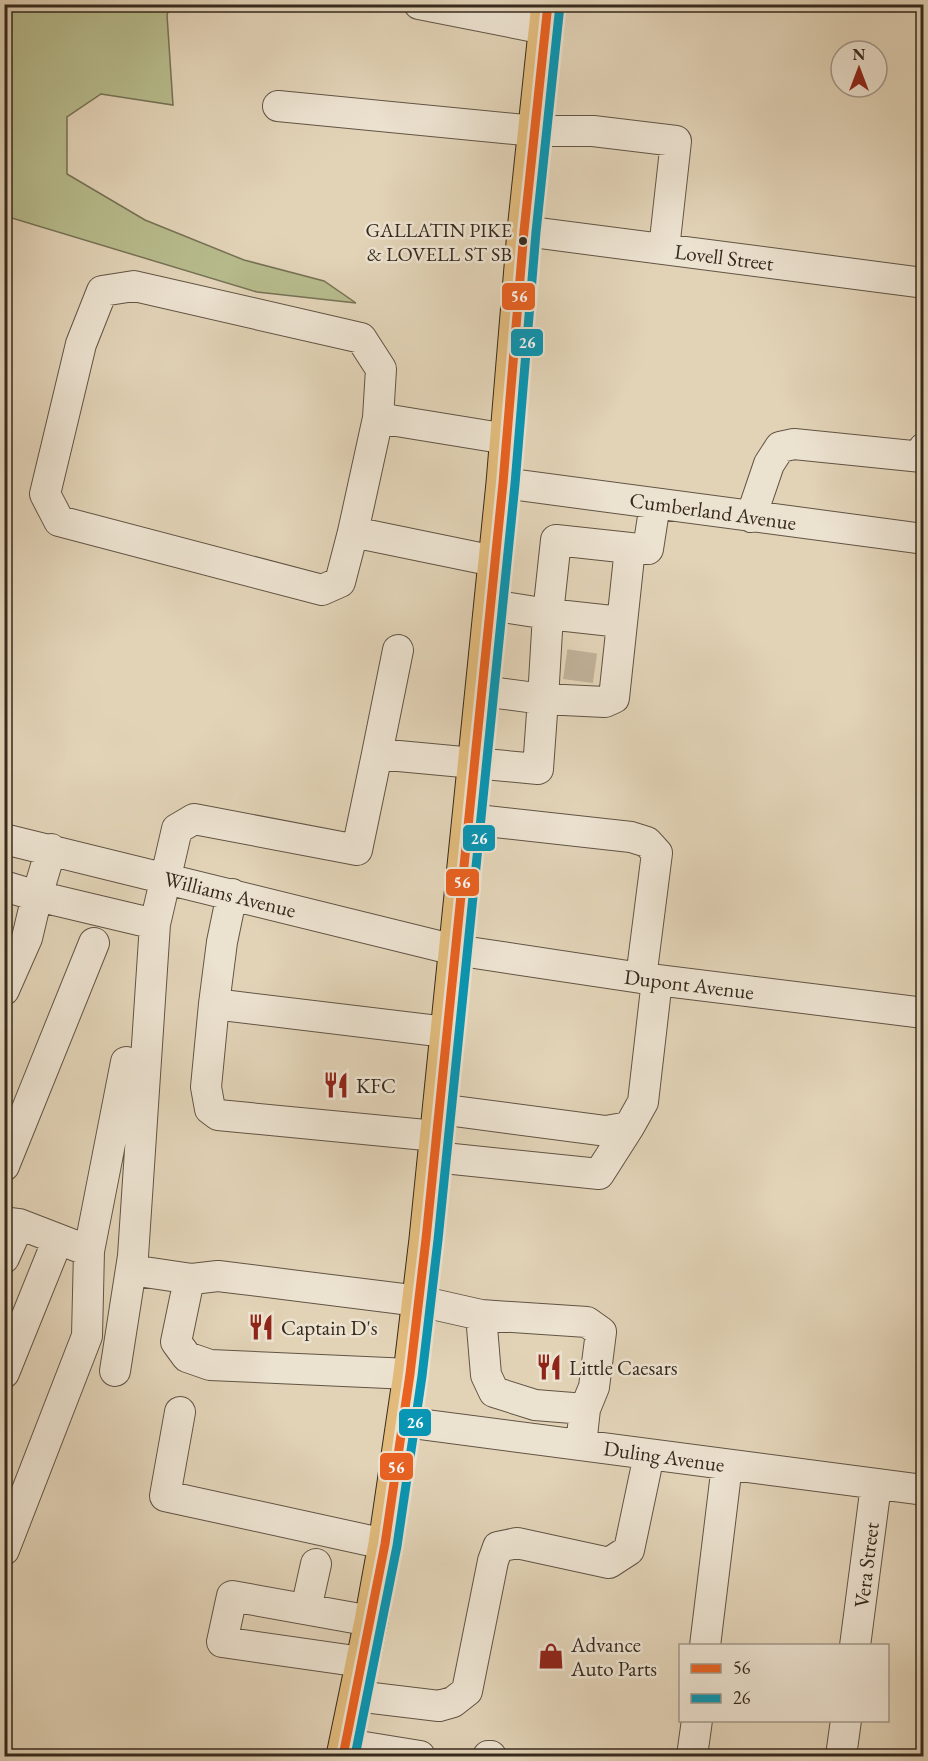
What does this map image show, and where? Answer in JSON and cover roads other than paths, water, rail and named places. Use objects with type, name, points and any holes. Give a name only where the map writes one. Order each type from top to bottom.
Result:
[{"type":"main road","points":[[344,1750],[385,1544],[410,1374],[507,439],[524,231],[547,17]]},
{"type":"street","points":[[438,6],[547,17]]},
{"type":"street","points":[[278,106],[535,131],[593,131],[676,141],[664,249]]},
{"type":"street","name":"Lovell Street","points":[[524,231],[924,283]]},
{"type":"street","points":[[134,286],[361,338],[381,369],[378,418],[353,532],[340,582],[322,590],[59,520],[45,494],[81,344],[102,291],[134,286]]},
{"type":"street","points":[[378,418],[507,439]]},
{"type":"street","points":[[751,517],[769,464],[780,447],[794,444],[922,457],[924,448]]},
{"type":"street","name":"Cumberland Avenue","points":[[502,483],[924,539]]},
{"type":"street","points":[[376,754],[538,769],[548,614],[561,491]]},
{"type":"street","points":[[556,540],[648,549],[655,504]]},
{"type":"street","points":[[353,532],[494,561]]},
{"type":"street","points":[[481,691],[543,699],[577,691],[605,702],[614,698],[630,548]]},
{"type":"street","points":[[490,605],[548,614],[585,629],[621,622]]},
{"type":"street","points":[[115,1371],[131,1270],[155,924],[177,830],[194,819],[357,850],[398,650]]},
{"type":"street","points":[[436,1134],[599,1174],[644,1102],[657,853],[647,842],[631,837],[468,819]]},
{"type":"street","name":"Williams Avenue","points":[[4,839],[455,950]]},
{"type":"street","points":[[4,990],[27,938],[51,849]]},
{"type":"street","points":[[4,886],[155,924]]},
{"type":"street","points":[[232,894],[222,942],[206,1088],[210,1109],[218,1114],[436,1134],[606,1131],[629,1127]]},
{"type":"street","points":[[4,1166],[94,943]]},
{"type":"street","name":"Dupont Avenue","points":[[455,950],[649,979],[924,1013]]},
{"type":"street","points":[[214,1004],[446,1032]]},
{"type":"street","points":[[4,1550],[87,1336],[89,1251],[126,1062]]},
{"type":"street","points":[[4,1258],[12,1223],[89,1251]]},
{"type":"street","points":[[4,1373],[58,1239]]},
{"type":"street","points":[[131,1270],[192,1279],[218,1276],[418,1301],[481,1315],[586,1322],[601,1332],[594,1387],[585,1409],[581,1445]]},
{"type":"street","points":[[192,1279],[187,1289],[176,1342],[187,1357],[210,1365],[410,1374]]},
{"type":"street","points":[[481,1315],[486,1375],[494,1392],[535,1405],[585,1409]]},
{"type":"street","points":[[180,1412],[165,1496],[385,1544]]},
{"type":"street","name":"Duling Avenue","points":[[404,1422],[924,1490]]},
{"type":"street","points":[[356,1696],[439,1706],[453,1702],[467,1691],[493,1561],[498,1547],[517,1543],[609,1563],[629,1550],[649,1455]]},
{"type":"street","points":[[705,1644],[727,1465]]},
{"type":"street","name":"Vera Street","points":[[855,1644],[876,1485]]},
{"type":"street","points":[[306,1609],[316,1564]]},
{"type":"street","points":[[362,1662],[222,1642],[232,1596],[371,1621]]},
{"type":"street","points":[[692,1756],[697,1722]]},
{"type":"street","points":[[841,1756],[846,1722]]},
{"type":"street","points":[[344,1750],[420,1756]]},
{"type":"tunnel","points":[[578,681],[584,639]]},
{"type":"place","name":"GALLATIN PIKE & LOVELL ST SB","points":[[523,241]]},
{"type":"place","name":"KFC","points":[[336,1085]]},
{"type":"place","name":"Captain D's","points":[[261,1327]]},
{"type":"place","name":"Little Caesars","points":[[549,1367]]},
{"type":"place","name":"Advance Auto Parts","points":[[551,1656]]}]
